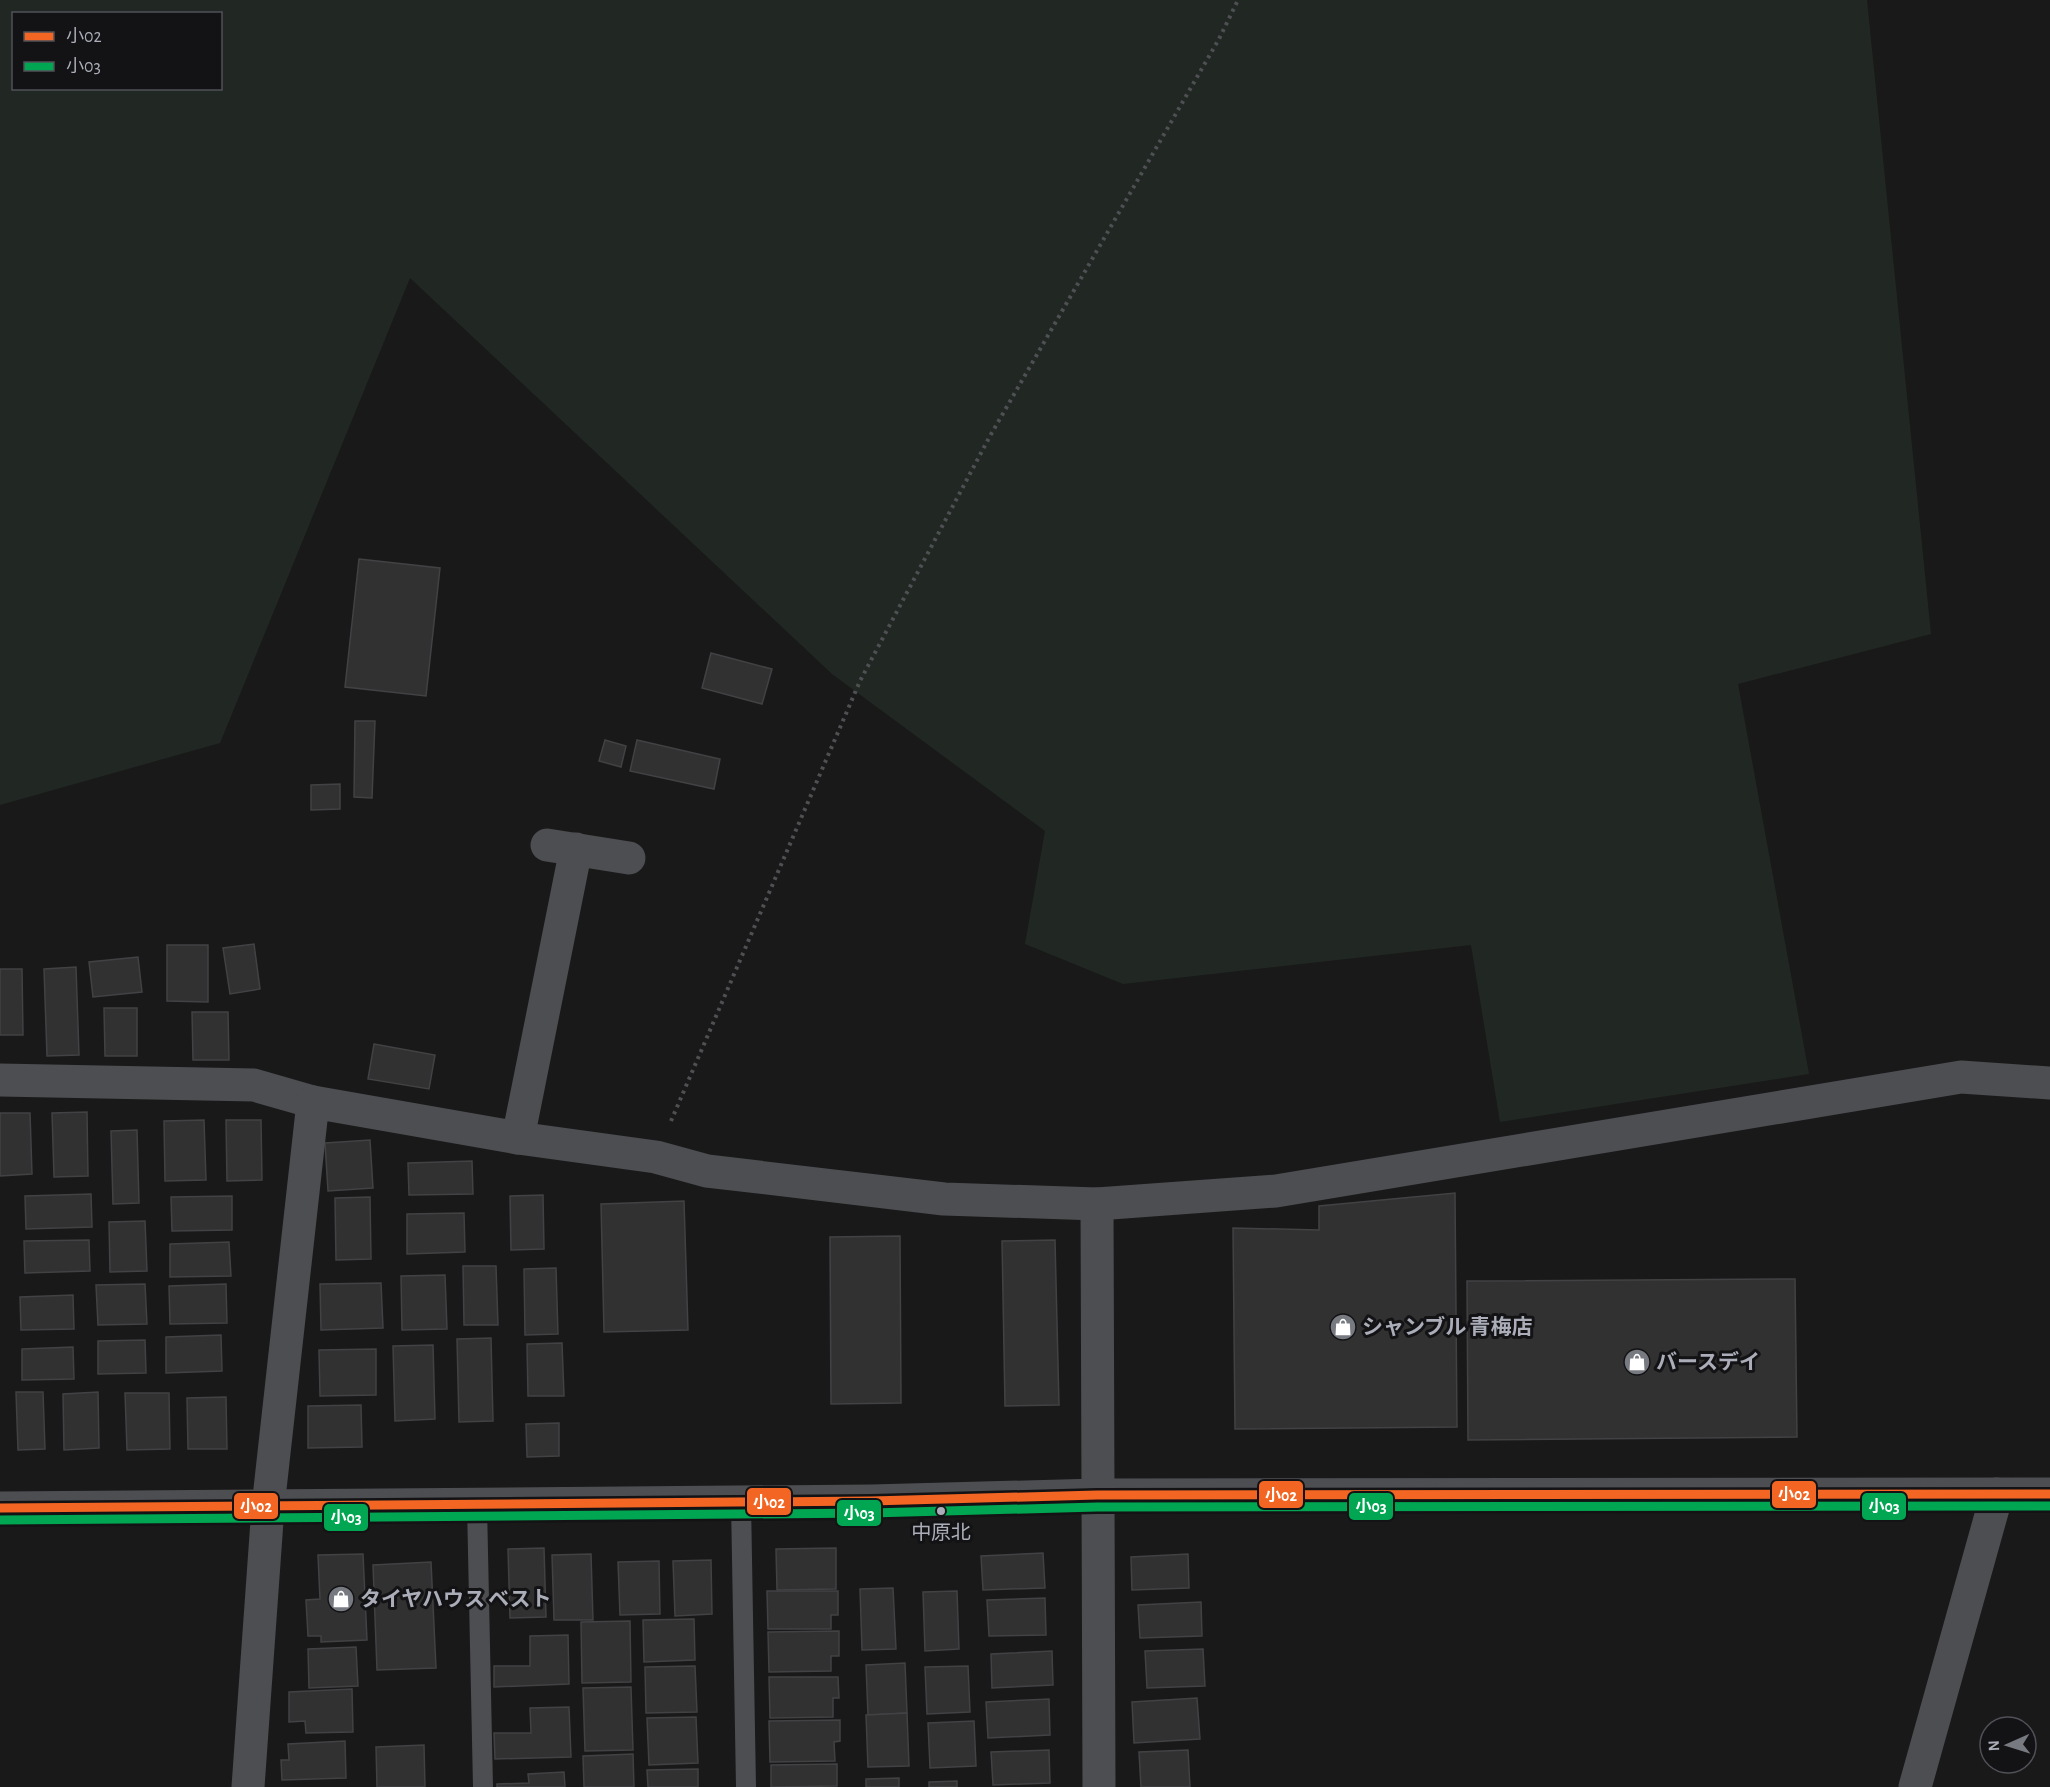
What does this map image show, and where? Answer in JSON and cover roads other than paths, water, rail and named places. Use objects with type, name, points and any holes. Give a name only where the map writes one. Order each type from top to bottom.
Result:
[{"type":"street","points":[[518,1138],[561,847],[628,858]]},
{"type":"street","points":[[0,1080],[254,1085],[313,1102],[518,1138],[656,1157],[707,1171],[944,1199],[1097,1204],[1276,1191],[1961,1077],[2050,1083]]},
{"type":"street","points":[[248,1787],[268,1506],[313,1102]]},
{"type":"street","points":[[1097,1204],[1099,1787]]},
{"type":"street","points":[[1915,1787],[1997,1494]]},
{"type":"street","points":[[0,1508],[477,1505],[1097,1496],[2050,1494]]},
{"type":"lane","points":[[741,1502],[746,1787]]},
{"type":"lane","points":[[477,1505],[483,1787]]},
{"type":"place","name":"シャンブル 青梅店","points":[[1343,1327]]},
{"type":"place","name":"バースデイ","points":[[1637,1362]]},
{"type":"place","name":"中原北","points":[[941,1511]]},
{"type":"place","name":"タイヤハウス ベスト","points":[[341,1599]]}]
